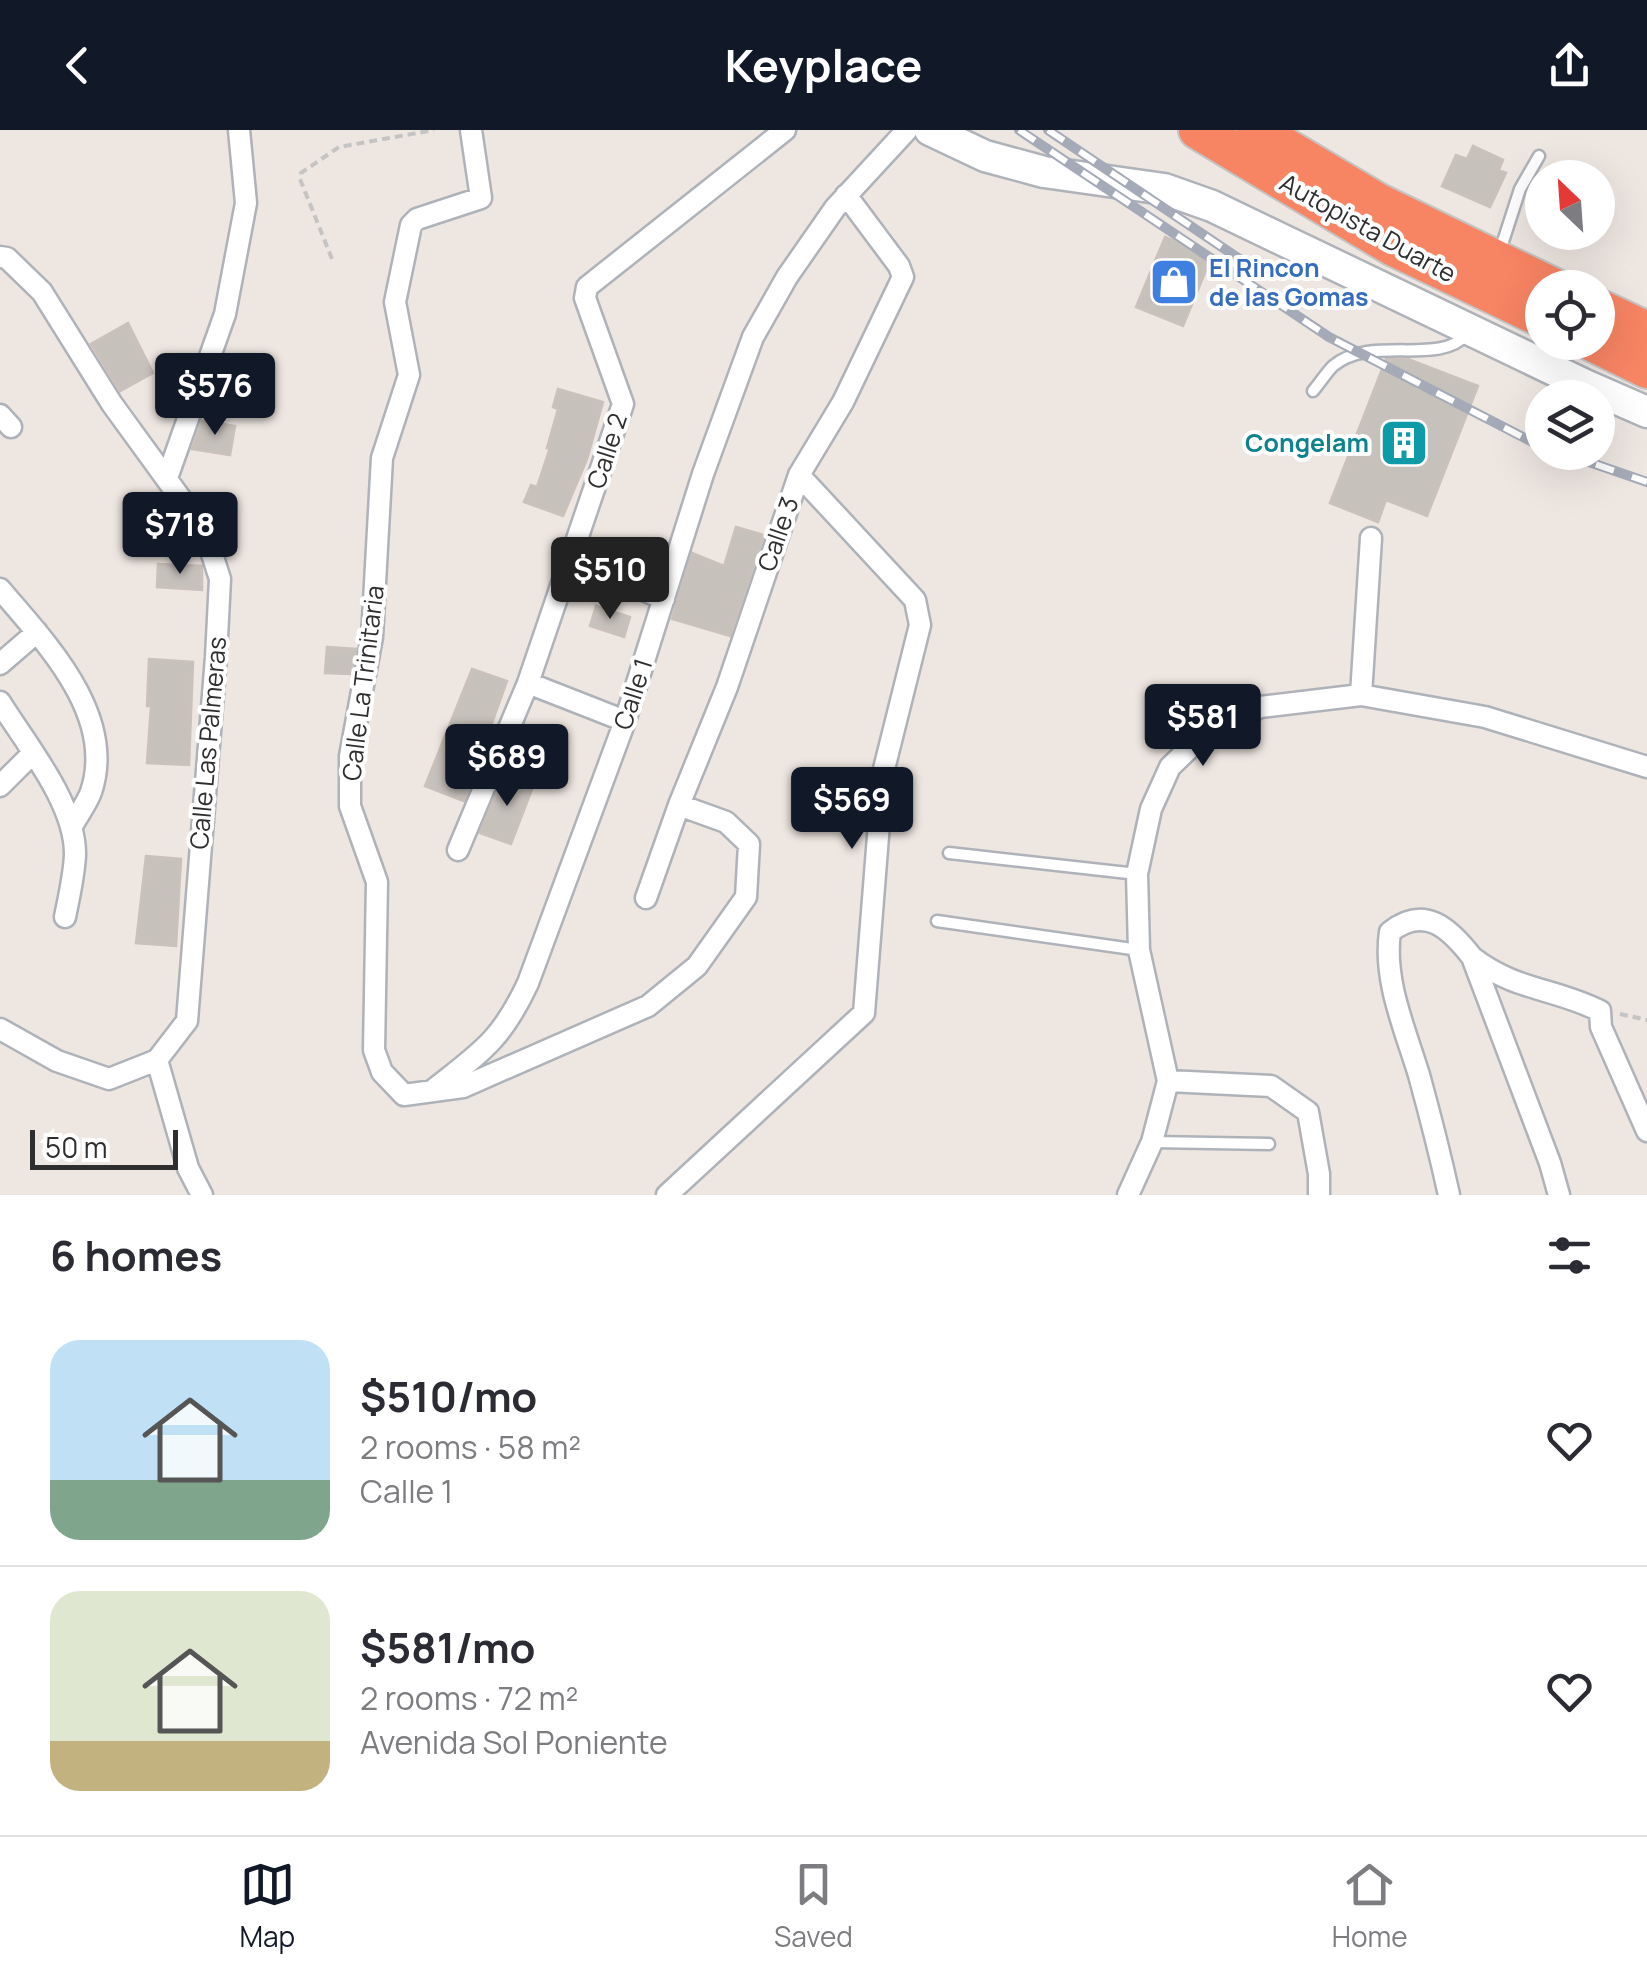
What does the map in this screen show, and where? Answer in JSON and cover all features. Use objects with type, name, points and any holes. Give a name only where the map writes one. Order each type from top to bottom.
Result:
[{"type":"highway","name":"Autopista Duarte","points":[[1198,130],[1392,246],[1525,310]]},
{"type":"highway","name":"Autopista Duarte","points":[[1256,130],[1379,203],[1525,273]]},
{"type":"highway","points":[[1615,316],[1647,331]]},
{"type":"highway","points":[[1615,353],[1647,369]]},
{"type":"street","points":[[167,478],[226,314],[246,203],[239,130]]},
{"type":"street","name":"Calle La Trinitaria","points":[[470,130],[481,198],[417,219],[407,235],[395,302],[409,375],[382,458],[372,638],[350,756],[350,806],[377,882],[374,1050],[382,1072],[404,1095],[463,1087],[648,1006],[698,966],[746,897],[749,844],[726,822],[680,805]]},
{"type":"street","name":"Calle 2","points":[[458,850],[528,684],[624,404],[584,298],[587,286],[785,130]]},
{"type":"street","name":"Calle 1","points":[[432,1091],[489,1048],[512,1016],[528,983],[625,721],[703,474],[752,338],[787,277],[846,195],[907,130]]},
{"type":"street","points":[[930,130],[985,156],[1044,172],[1164,189],[1212,206],[1647,412]]},
{"type":"street","name":"Calle 3","points":[[646,898],[727,687],[798,475],[843,402],[903,277],[846,195]]},
{"type":"street","name":"Calle Las Palmeras","points":[[0,257],[7,258],[42,292],[112,404],[204,532],[220,580],[186,1021],[157,1060]]},
{"type":"street","points":[[667,1195],[864,1013],[883,773],[920,625],[915,600],[798,475]]},
{"type":"street","points":[[1362,694],[1370,538]]},
{"type":"street","points":[[571,558],[664,598]]},
{"type":"street","points":[[0,589],[36,632],[86,704],[95,752],[91,791],[72,826]]},
{"type":"street","points":[[0,664],[36,632]]},
{"type":"street","points":[[528,684],[625,721]]},
{"type":"street","points":[[1128,1195],[1152,1142],[1168,1081],[1139,950],[1137,874],[1152,809],[1170,767],[1202,736],[1260,707],[1362,694],[1485,716],[1647,767]]},
{"type":"street","points":[[0,702],[72,826],[75,853],[65,917]]},
{"type":"street","points":[[0,786],[32,754]]},
{"type":"street","points":[[1449,1195],[1436,1133],[1391,982],[1390,932],[1404,921],[1428,920],[1450,930],[1472,957],[1495,975],[1600,1012],[1600,1028],[1647,1132]]},
{"type":"street","points":[[1472,957],[1559,1195]]},
{"type":"street","points":[[0,1029],[56,1061],[109,1079],[157,1060],[188,1168],[202,1195]]},
{"type":"street","points":[[1168,1081],[1271,1086],[1308,1112],[1319,1195]]},
{"type":"lane","points":[[1496,259],[1504,245],[1520,189],[1539,156]]},
{"type":"lane","points":[[1313,390],[1334,365],[1356,354],[1383,349],[1451,347],[1470,329]]},
{"type":"lane","points":[[949,853],[1137,874]]},
{"type":"lane","points":[[937,921],[1139,950]]},
{"type":"lane","points":[[1152,1142],[1269,1144]]},
{"type":"path","points":[[332,259],[301,174],[339,148],[434,130]]},
{"type":"path","points":[[1600,1012],[1647,1020]]},
{"type":"building","points":[[1473,146],[1503,160],[1499,170],[1506,173],[1490,207],[1442,186],[1456,155],[1467,159]]},
{"type":"building","name":"El Rincon de las Gomas","points":[[1165,237],[1212,256],[1183,326],[1136,307]]},
{"type":"building","points":[[128,323],[153,373],[120,391],[91,344]]},
{"type":"building","name":"Congelam","points":[[1386,359],[1408,359],[1478,386],[1427,516],[1386,500],[1378,522],[1330,503]]},
{"type":"building","points":[[558,389],[603,402],[587,459],[563,516],[524,502],[531,485],[537,487],[550,448]]},
{"type":"building","points":[[202,421],[235,426],[230,455],[192,449]]},
{"type":"building","points":[[736,527],[764,535],[730,636],[672,619],[692,553],[724,566]]},
{"type":"building","points":[[158,564],[202,566],[202,590],[157,587]]},
{"type":"building","points":[[596,606],[630,617],[624,637],[590,626]]},
{"type":"building","points":[[327,647],[356,649],[351,674],[325,673]]},
{"type":"building","points":[[149,659],[193,662],[189,765],[147,763]]},
{"type":"building","points":[[472,669],[507,681],[464,801],[425,786]]},
{"type":"building","points":[[505,773],[534,784],[511,844],[480,833]]},
{"type":"building","points":[[146,856],[181,859],[176,946],[136,943]]},
{"type":"railway","points":[[1019,130],[1329,337],[1525,438]]},
{"type":"railway","points":[[1048,130],[1247,264]]},
{"type":"railway","points":[[1612,470],[1647,482]]},
{"type":"place","name":"El Rincon de las Gomas","points":[[1174,282]]},
{"type":"place","name":"Congelam","points":[[1404,443]]}]
